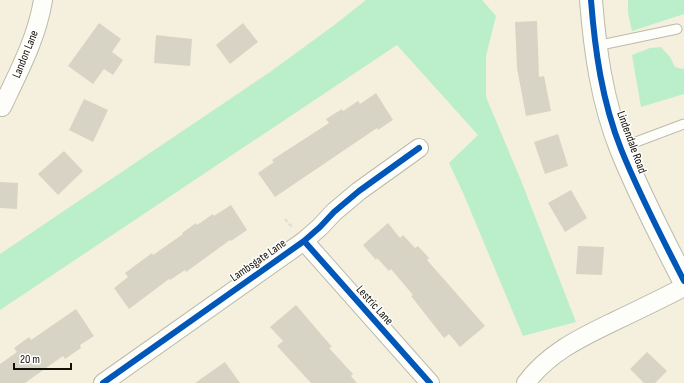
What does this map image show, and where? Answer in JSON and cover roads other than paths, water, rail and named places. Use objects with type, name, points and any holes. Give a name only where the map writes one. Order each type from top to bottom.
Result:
[{"type":"street","name":"Landon Lane","points":[[2,107],[34,34],[44,0]]},
{"type":"street","name":"Lindendale Road","points":[[591,0],[595,47],[603,92],[620,148],[684,281]]},
{"type":"street","name":"Lambsgate Lane","points":[[103,383],[304,241],[334,212],[359,191],[420,148]]},
{"type":"street","name":"Lestric Lane","points":[[304,241],[430,383]]},
{"type":"street","points":[[526,383],[533,373],[545,361],[577,340],[684,287]]},
{"type":"lane","points":[[595,47],[677,29]]},
{"type":"lane","points":[[620,148],[684,124]]}]
